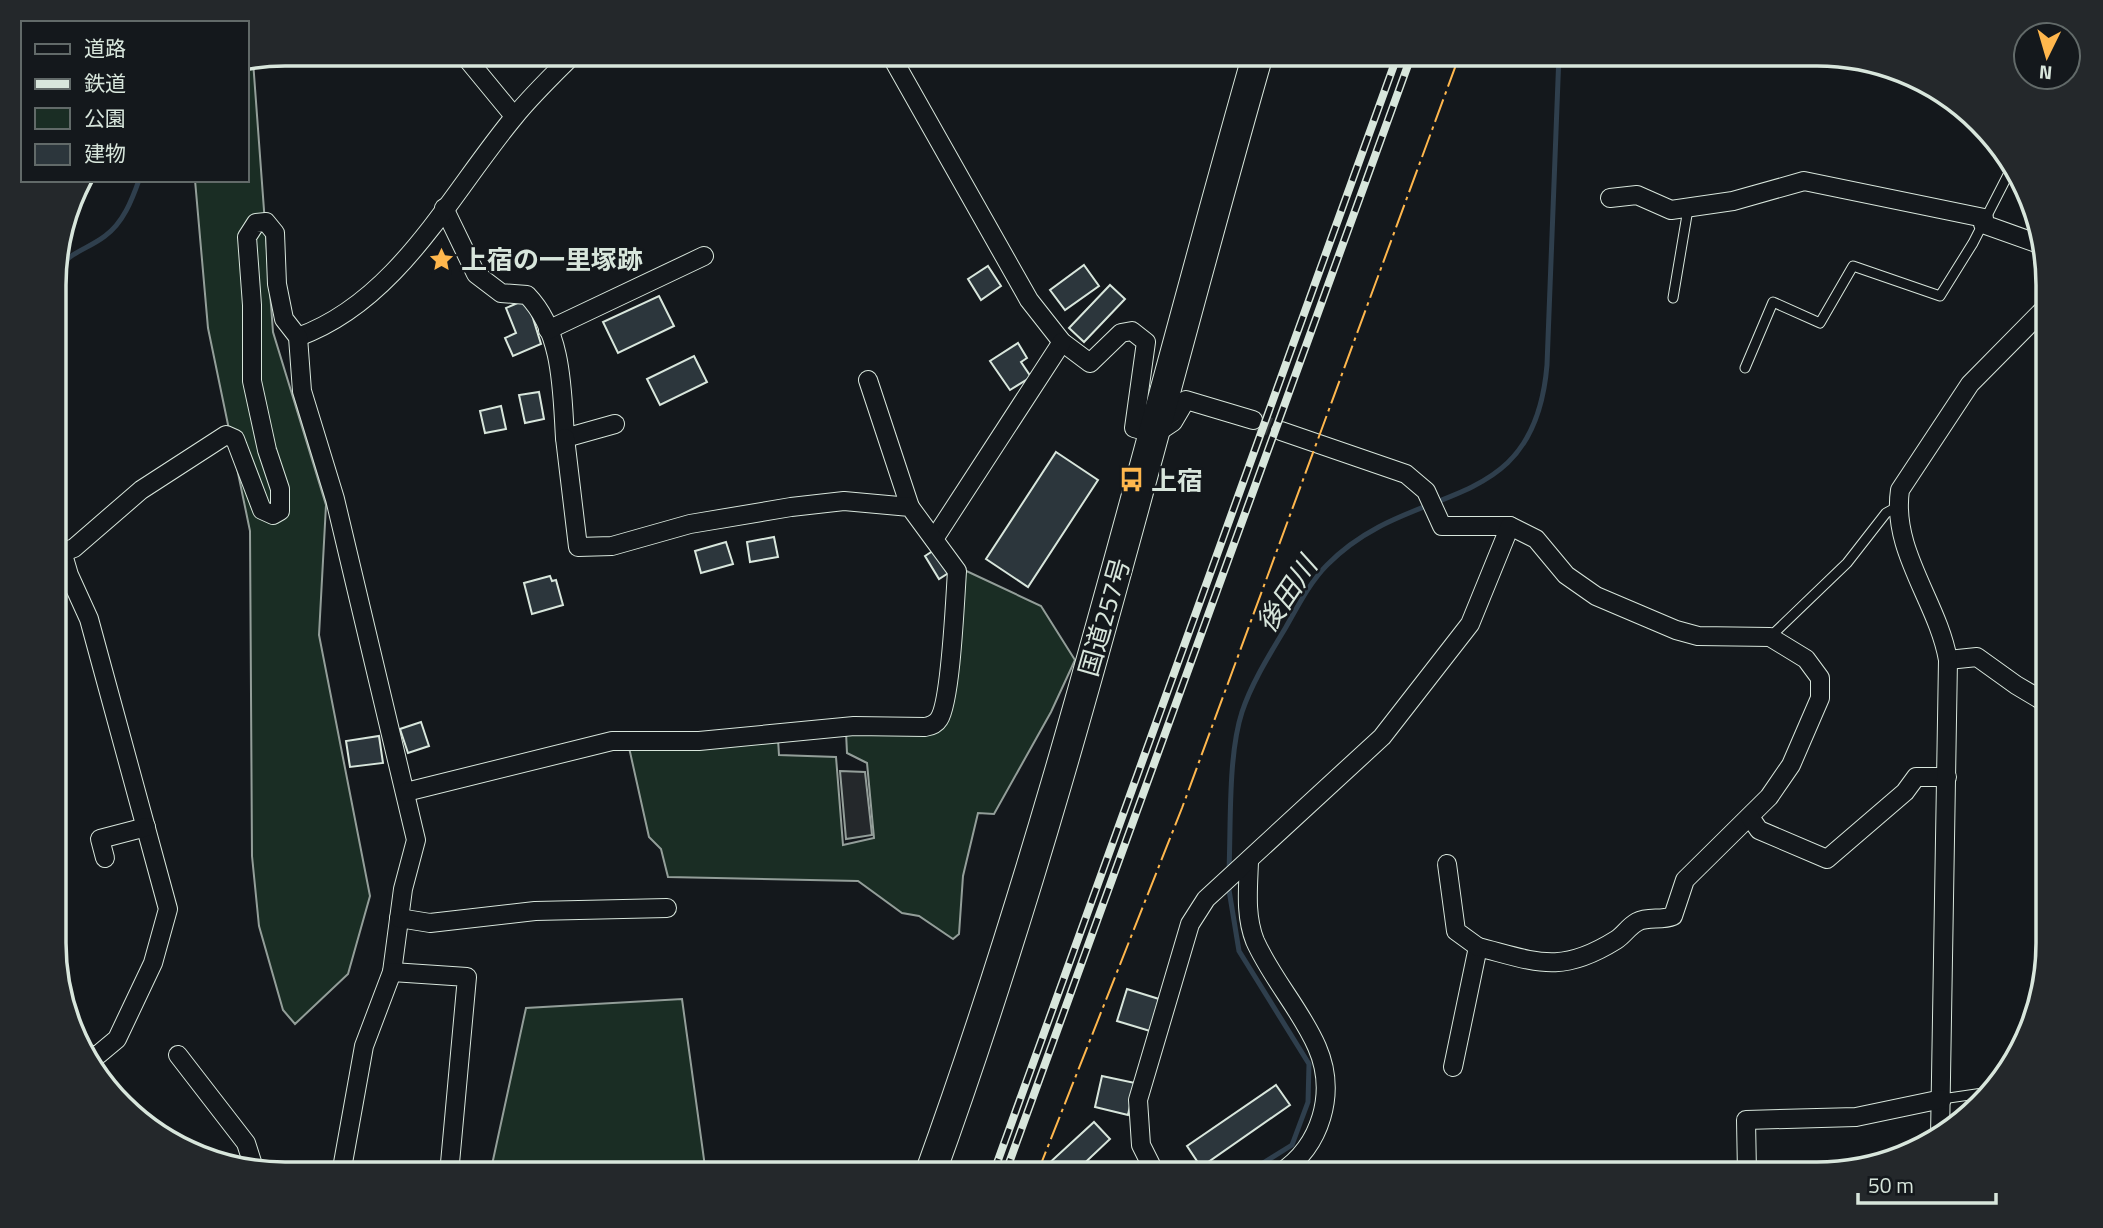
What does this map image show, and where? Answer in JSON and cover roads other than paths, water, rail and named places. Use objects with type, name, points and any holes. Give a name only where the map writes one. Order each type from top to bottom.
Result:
[{"type":"highway","name":"国道257号","points":[[934,1162],[980,1033],[1054,794],[1255,66]]},
{"type":"street","points":[[474,67],[514,116]]},
{"type":"street","points":[[298,337],[347,314],[382,285],[514,116],[562,67]]},
{"type":"street","points":[[897,67],[1029,300],[1062,342],[1090,363],[1121,333],[1140,334],[1146,342],[1134,428],[1155,434],[1173,422],[1186,400],[1254,420]]},
{"type":"street","points":[[1610,198],[1637,195],[1671,210],[1688,209],[1733,201],[1804,180],[1983,221],[2031,241]]},
{"type":"street","points":[[444,208],[476,274],[501,293],[527,295],[556,349],[578,547],[612,546],[690,524],[791,507],[844,501],[910,507]]},
{"type":"street","points":[[66,551],[74,548],[133,497],[217,438],[226,435],[234,439],[262,510],[273,515],[280,511],[280,489],[267,450],[252,381],[252,305],[247,237],[257,223],[266,222],[275,233],[280,303],[284,319],[298,337],[302,391],[335,499],[416,840],[392,972],[364,1046],[343,1162]]},
{"type":"street","points":[[548,330],[704,256]]},
{"type":"street","points":[[1941,1123],[1948,660],[1945,639],[1905,543],[1898,507],[1900,490],[1970,384],[2036,317]]},
{"type":"street","points":[[934,539],[1062,342]]},
{"type":"street","points":[[406,792],[612,741],[699,741],[854,726],[932,725],[941,716],[948,682],[957,570],[910,507],[868,380]]},
{"type":"street","points":[[565,438],[615,424]]},
{"type":"street","points":[[1281,431],[1406,474],[1426,491],[1442,526],[1510,526],[1536,539],[1578,586],[1638,615],[1698,636],[1770,637],[1806,659],[1820,678],[1820,698],[1791,765],[1750,817],[1685,880],[1673,916],[1637,922],[1620,938],[1595,952],[1560,964],[1539,962],[1478,947],[1456,931],[1447,864]]},
{"type":"street","points":[[1149,1161],[1141,1145],[1138,1100],[1181,947],[1190,924],[1214,893],[1382,737],[1470,624],[1510,526]]},
{"type":"street","points":[[66,568],[89,619],[168,909],[153,963],[117,1039],[98,1054]]},
{"type":"street","points":[[1948,660],[1977,657],[2036,697]]},
{"type":"street","points":[[1750,817],[1759,830],[1827,859],[1905,792],[1916,777],[1947,777]]},
{"type":"street","points":[[105,858],[100,839],[146,827]]},
{"type":"street","points":[[1246,865],[1247,912],[1255,939],[1317,1047],[1324,1073],[1326,1100],[1321,1124],[1312,1142],[1295,1161]]},
{"type":"street","points":[[400,918],[430,923],[535,911],[667,908]]},
{"type":"street","points":[[1453,1067],[1478,947]]},
{"type":"street","points":[[392,972],[467,977],[450,1162]]},
{"type":"street","points":[[178,1055],[246,1143],[251,1159]]},
{"type":"street","points":[[1747,1161],[1746,1120],[1856,1117],[1942,1099]]},
{"type":"lane","points":[[1745,368],[1773,302],[1820,323],[1853,266],[1940,296],[2007,176]]},
{"type":"lane","points":[[1673,298],[1688,209]]},
{"type":"lane","points":[[1770,637],[1847,562],[1885,513],[1898,507]]},
{"type":"lane","points":[[1942,1099],[1974,1094]]},
{"type":"waterway","name":"後田川","points":[[1229,870],[1232,769],[1242,712],[1262,668],[1310,587],[1327,565],[1361,538],[1494,474],[1519,450],[1537,415],[1547,365],[1559,66]]},
{"type":"waterway","points":[[68,258],[99,240],[117,225],[138,182]]},
{"type":"waterway","name":"後田川","points":[[1228,884],[1239,951],[1309,1064],[1308,1102],[1292,1145],[1266,1161]]},
{"type":"tunnel","points":[[1253,420],[1281,431]]},
{"type":"railway","points":[[998,1162],[1394,66]]},
{"type":"railway","points":[[1010,1162],[1408,66]]},
{"type":"place","name":"上宿の一里塚跡","points":[[441,259]]},
{"type":"place","name":"上宿","points":[[1131,480]]}]
